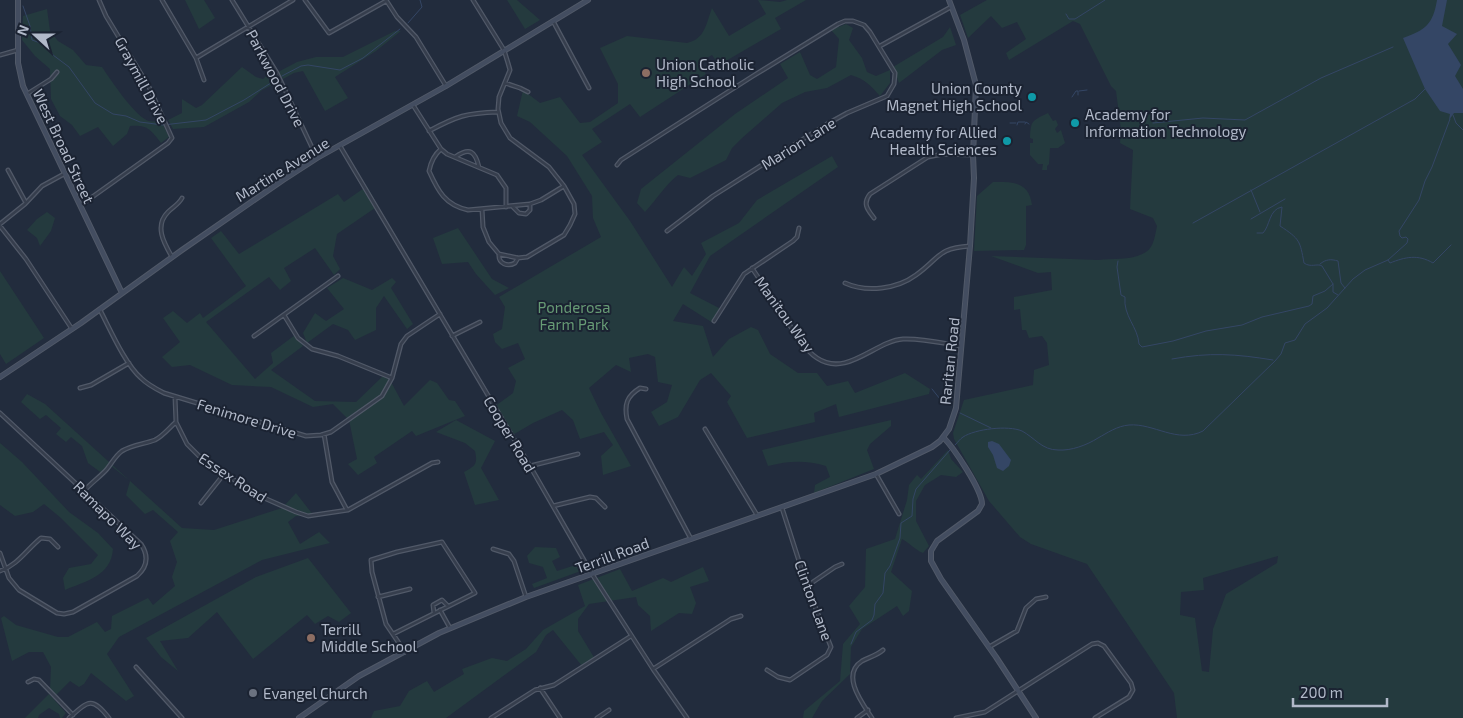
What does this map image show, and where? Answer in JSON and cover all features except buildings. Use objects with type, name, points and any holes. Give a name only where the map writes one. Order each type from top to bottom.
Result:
[{"type":"street","name":"West Broad Street","points":[[18,0],[20,74],[27,94],[122,294]]},
{"type":"street","name":"Graymill Drive","points":[[80,206],[170,142],[172,138],[149,87],[106,16],[99,0]]},
{"type":"street","points":[[162,0],[196,58],[204,80]]},
{"type":"street","name":"Parkwood Drive","points":[[232,0],[277,73],[317,158]]},
{"type":"street","points":[[196,58],[293,0]]},
{"type":"street","points":[[305,0],[329,33],[386,1],[397,17],[416,37],[446,86]]},
{"type":"street","points":[[473,0],[504,51],[510,70],[500,96],[498,112],[501,123],[510,138],[549,167],[564,186],[574,204],[575,214],[564,235],[527,258],[518,258],[499,254],[489,242],[484,227],[482,209]]},
{"type":"street","name":"Martine Avenue","points":[[0,377],[100,310],[248,203],[317,158],[446,86],[588,0]]},
{"type":"street","name":"Raritan Road","points":[[943,437],[952,422],[956,408],[962,346],[974,178],[976,85],[964,40],[948,0]]},
{"type":"street","points":[[617,165],[621,160],[753,76],[843,22],[853,21],[864,26],[880,46],[952,7]]},
{"type":"street","points":[[553,21],[590,88]]},
{"type":"street","name":"Marion Lane","points":[[667,231],[700,205],[827,124],[847,113],[884,98],[894,84],[895,73],[880,46]]},
{"type":"street","points":[[0,55],[18,50]]},
{"type":"street","points":[[27,94],[50,79],[56,72]]},
{"type":"street","points":[[505,83],[528,92]]},
{"type":"street","points":[[413,105],[428,130],[446,154],[497,175],[506,188],[506,207]]},
{"type":"street","points":[[428,130],[461,115],[498,112]]},
{"type":"street","name":"Cooper Road","points":[[340,146],[592,574],[631,636],[687,718]]},
{"type":"street","points":[[441,149],[430,162],[429,171],[444,198],[458,208],[468,210],[530,204],[541,200],[564,186]]},
{"type":"street","points":[[455,157],[463,152],[471,152],[476,158],[479,167]]},
{"type":"street","points":[[874,218],[866,207],[866,199],[870,194],[928,158],[943,154],[973,155]]},
{"type":"street","points":[[8,170],[26,203]]},
{"type":"street","points":[[64,174],[42,186],[26,203],[0,225],[26,259],[72,329]]},
{"type":"street","points":[[172,257],[162,239],[162,225],[164,216],[182,198]]},
{"type":"street","points":[[513,207],[519,213],[526,214],[530,210],[530,204]]},
{"type":"street","points":[[714,321],[739,280],[752,268],[793,241],[797,237],[799,228]]},
{"type":"street","points":[[845,283],[863,289],[894,285],[914,277],[937,255],[944,251],[970,246]]},
{"type":"street","points":[[499,254],[498,258],[506,265],[516,263],[518,258]]},
{"type":"street","name":"Manitou Way","points":[[752,268],[809,351],[817,358],[826,362],[844,363],[889,343],[903,339],[962,346]]},
{"type":"street","points":[[254,336],[338,276]]},
{"type":"street","name":"Fenimore Drive","points":[[100,310],[129,363],[139,377],[151,387],[175,397],[306,436],[332,432],[382,396],[392,378],[401,344],[407,336],[440,314]]},
{"type":"street","points":[[284,315],[298,338],[312,349],[338,356],[392,378]]},
{"type":"street","points":[[452,336],[480,322]]},
{"type":"street","points":[[80,388],[90,385],[129,363]]},
{"type":"street","points":[[646,389],[640,388],[630,394],[626,403],[626,419],[692,538]]},
{"type":"street","name":"Essex Road","points":[[175,397],[176,422],[187,444],[199,456],[255,494],[308,516],[347,510],[432,463],[438,462]]},
{"type":"street","name":"Ramapo Way","points":[[0,413],[144,548],[146,561],[139,575],[73,612],[64,614],[53,611],[19,590],[12,583],[6,569]]},
{"type":"street","points":[[84,491],[122,451],[137,444],[155,440],[176,422]]},
{"type":"street","points":[[705,430],[757,515]]},
{"type":"street","points":[[324,434],[332,482],[347,510]]},
{"type":"street","points":[[943,437],[954,449],[981,495],[982,504],[978,511],[940,538],[932,548],[931,558],[941,579],[1036,718]]},
{"type":"street","name":"Terrill Road","points":[[299,718],[359,676],[450,628],[526,597],[876,474],[923,452],[943,437]]},
{"type":"street","points":[[530,466],[578,454]]},
{"type":"street","points":[[201,503],[224,474]]},
{"type":"street","points":[[876,474],[899,514]]},
{"type":"street","points":[[553,506],[590,497],[596,498],[604,507]]},
{"type":"street","name":"Clinton Lane","points":[[767,670],[781,678],[790,680],[827,655],[830,650],[830,642],[807,586],[782,506]]},
{"type":"street","points":[[0,571],[23,557],[41,538],[50,539],[58,547]]},
{"type":"street","points":[[393,634],[475,593],[442,542],[371,560],[378,597],[386,624],[405,652]]},
{"type":"street","points":[[493,549],[508,554],[514,561],[526,597]]},
{"type":"street","points":[[0,553],[6,569]]},
{"type":"street","points":[[807,586],[835,566],[842,564]]},
{"type":"street","points":[[378,597],[410,588]]},
{"type":"street","points":[[988,647],[1017,631],[1026,608],[1036,599],[1046,597]]},
{"type":"street","points":[[434,613],[433,605],[442,600],[448,606]]},
{"type":"street","points":[[440,610],[450,628]]},
{"type":"street","points":[[653,669],[731,619],[741,616]]},
{"type":"street","points":[[491,718],[540,688],[554,685],[631,636]]},
{"type":"street","points":[[956,718],[985,712],[1092,644],[1100,643],[1131,683],[1132,690],[1129,697],[1095,718]]},
{"type":"street","points":[[872,718],[856,692],[853,681],[854,674],[860,663],[876,656],[883,650]]},
{"type":"street","points":[[136,667],[182,718]]},
{"type":"street","points":[[28,682],[34,679],[39,680],[73,715]]},
{"type":"street","points":[[540,688],[560,718]]},
{"type":"street","points":[[69,718],[83,706],[92,703],[101,707],[109,718]]},
{"type":"street","points":[[596,718],[609,710]]},
{"type":"street","points":[[857,718],[868,710]]},
{"type":"green space","points":[[185,0],[204,0],[215,18],[199,29]]},
{"type":"green space","points":[[507,0],[517,0],[540,20],[525,29]]},
{"type":"green space","name":"Ponderosa Farm Park","points":[[758,0],[780,2],[806,0],[775,18],[781,29],[719,65],[712,55],[698,63],[706,74],[640,117],[630,104],[592,129],[602,142],[582,155],[630,221],[672,287],[684,267],[692,276],[706,254],[701,243],[739,223],[757,200],[832,156],[838,167],[710,256],[690,293],[721,309],[713,323],[683,304],[673,321],[703,326],[713,357],[729,339],[751,327],[758,330],[770,354],[798,373],[817,373],[827,386],[848,381],[855,393],[905,373],[930,389],[929,394],[839,417],[836,404],[814,413],[815,422],[747,438],[727,402],[731,396],[711,373],[700,380],[678,417],[659,426],[651,412],[667,402],[672,385],[658,382],[655,357],[648,354],[629,358],[631,372],[616,365],[589,388],[631,466],[603,475],[601,456],[613,445],[604,432],[580,439],[573,420],[562,410],[533,423],[511,436],[494,407],[513,393],[516,381],[508,368],[525,359],[518,343],[502,349],[495,342],[493,334],[502,329],[505,307],[499,297],[601,237],[593,218],[592,196],[567,156],[530,122],[517,116],[523,90],[540,103],[560,97],[580,123],[590,122],[618,103],[618,84],[600,48],[627,36],[687,43],[693,41],[704,30],[712,8],[729,36],[766,14]]},
{"type":"green space","points":[[987,0],[1463,0],[1463,718],[1177,718],[1174,693],[1087,564],[1031,544],[1020,537],[989,501],[954,439],[953,433],[964,400],[1033,385],[1034,370],[1049,365],[1047,343],[1042,336],[1029,338],[1026,330],[1022,330],[1020,309],[1014,310],[1014,297],[1052,290],[1051,272],[1038,273],[991,256],[1098,260],[1135,257],[1149,250],[1154,240],[1157,226],[1153,218],[1130,209],[1133,150],[1120,143],[1121,130],[1116,91],[1111,86],[1080,24],[1073,21],[1009,60],[1006,53],[1026,39],[1017,22],[1002,28],[991,16],[968,38],[960,15]],"holes":[[[1278,556],[1277,563],[1226,594],[1213,629],[1209,672],[1202,671],[1195,618],[1180,615],[1181,592],[1204,590],[1203,578]]]},
{"type":"green space","points":[[47,9],[50,31],[58,41],[73,50],[86,65],[102,67],[137,113],[149,121],[161,120],[169,137],[161,143],[145,127],[130,126],[127,134],[113,146],[98,127],[80,136],[72,125],[60,116],[51,99],[50,69],[35,56],[22,40],[23,16]]},
{"type":"green space","points":[[846,24],[853,28],[849,40],[862,58],[867,72],[876,76],[890,70],[890,83],[880,96],[871,86],[851,75],[827,88],[805,92],[782,103],[732,148],[726,160],[690,178],[678,175],[645,212],[637,203],[641,189],[735,114],[788,78],[780,64],[800,52],[810,75],[817,79],[836,67],[839,39],[831,30]]},
{"type":"green space","points":[[950,27],[956,45],[942,50],[899,83],[893,67],[943,37]]},
{"type":"green space","points":[[395,31],[401,31],[376,51],[335,77],[348,98],[325,111],[303,71],[283,79],[278,72],[297,62],[316,57],[343,57]]},
{"type":"green space","points":[[242,67],[256,77],[263,79],[272,71],[278,82],[262,90],[249,102],[204,127],[173,129],[168,120],[182,113],[182,99],[196,108],[202,105]]},
{"type":"green space","points":[[1048,113],[1053,121],[1056,120],[1058,125],[1055,129],[1057,133],[1061,130],[1065,143],[1058,148],[1050,148],[1047,170],[1042,170],[1043,164],[1038,164],[1030,155],[1030,143],[1033,143],[1033,139],[1030,138],[1030,132],[1033,122]]},
{"type":"green space","points":[[993,182],[1019,184],[1027,191],[1030,197],[1032,205],[1026,206],[1026,245],[1024,250],[974,251],[977,196]]},
{"type":"green space","points":[[367,186],[378,206],[337,234],[333,256],[340,269],[334,275],[315,248],[284,268],[291,281],[280,290],[269,277],[206,322],[255,379],[273,363],[271,353],[295,335],[303,346],[271,370],[315,401],[356,402],[383,376],[390,380],[404,406],[430,380],[437,383],[449,400],[455,401],[465,416],[416,436],[412,431],[374,457],[377,463],[358,475],[348,464],[357,459],[349,420],[333,404],[313,407],[271,387],[232,385],[190,365],[172,367],[162,357],[180,342],[163,318],[173,311],[187,323],[200,313],[203,318],[246,286],[211,238],[221,231],[239,254],[338,194],[344,202]]},
{"type":"green space","points":[[47,212],[55,218],[51,231],[40,246],[37,238],[27,230]]},
{"type":"green space","points":[[458,228],[492,279],[509,288],[495,295],[468,262],[442,264],[433,238]]},
{"type":"green space","points":[[0,271],[44,338],[6,364],[0,354]]},
{"type":"green space","points":[[343,278],[372,290],[392,278],[396,282],[391,288],[413,324],[407,329],[384,296],[376,308],[376,330],[355,340],[348,330],[333,324],[307,343],[303,333],[315,313],[326,321],[344,309],[327,288]]},
{"type":"green space","points":[[27,394],[45,404],[182,528],[214,530],[282,508],[296,493],[314,516],[296,516],[288,522],[300,544],[319,532],[330,543],[262,560],[119,637],[107,654],[134,696],[126,701],[91,673],[84,684],[79,687],[70,681],[55,696],[50,691],[51,667],[43,652],[29,652],[12,661],[1,618],[4,616],[16,625],[58,637],[68,637],[97,622],[105,632],[111,629],[112,616],[148,598],[153,605],[175,586],[172,577],[177,562],[170,541],[178,532],[153,510],[145,514],[126,495],[130,481],[110,465],[103,474],[88,463],[82,446],[71,437],[66,442],[56,434],[61,428],[46,415],[40,419],[21,402]]},
{"type":"green space","points":[[456,420],[495,441],[481,468],[499,500],[475,505],[464,472],[475,464],[475,451],[465,443],[436,432]]},
{"type":"green space","points":[[891,420],[891,426],[870,444],[867,450],[874,469],[814,493],[815,485],[830,477],[826,466],[797,462],[768,466],[762,450]]},
{"type":"green space","points":[[0,443],[22,462],[69,512],[98,533],[113,549],[108,566],[96,576],[65,590],[63,578],[69,568],[91,564],[98,555],[44,504],[33,512],[15,516],[0,505]]},
{"type":"green space","points":[[948,450],[951,459],[963,472],[956,477],[941,475],[925,485],[916,501],[916,521],[929,546],[923,553],[902,539],[891,572],[912,591],[909,611],[903,616],[897,606],[862,629],[851,647],[850,674],[822,701],[812,718],[803,718],[804,711],[840,681],[843,644],[860,624],[849,606],[865,587],[866,549],[895,539],[907,500],[909,485],[917,475],[921,479]]},
{"type":"green space","points":[[535,547],[556,548],[560,557],[552,561],[557,571],[585,562],[589,568],[534,588],[532,584],[547,578],[543,567],[529,563],[527,556]]},
{"type":"green space","points":[[308,558],[351,613],[339,622],[328,616],[315,624],[307,615],[253,659],[217,612],[188,638],[160,641],[178,671],[161,657],[146,638],[256,577]]},
{"type":"green space","points":[[703,567],[709,581],[690,587],[696,603],[692,614],[679,613],[651,631],[650,616],[638,605],[636,597],[589,604],[578,619],[578,631],[595,659],[582,666],[553,630],[546,635],[536,652],[446,718],[371,718],[374,711],[400,706],[409,691],[427,681],[434,692],[464,674],[462,669],[492,658],[507,661],[526,649],[543,630],[585,606],[578,585],[620,569],[632,591],[663,578],[671,582]]},
{"type":"green space","points":[[49,694],[66,713],[62,718],[49,708],[39,715],[38,718],[25,718]]},
{"type":"water","points":[[1437,0],[1447,0],[1442,26],[1457,34],[1448,44],[1461,65],[1455,76],[1463,89],[1463,113],[1454,113],[1449,120],[1450,114],[1440,111],[1425,89],[1403,38],[1423,29],[1427,25],[1433,15]]},
{"type":"water","points":[[992,441],[999,444],[1011,460],[1009,466],[1003,471],[997,468],[988,447],[988,442]]},
{"type":"waterway","points":[[408,23],[422,7],[420,0]]},
{"type":"waterway","points":[[1066,14],[1069,19],[1075,19],[1105,0]]},
{"type":"waterway","points":[[23,6],[30,26],[32,40],[46,45],[53,55],[69,67],[95,103],[113,114],[126,116],[140,122],[163,125],[206,120],[244,100],[274,81]]},
{"type":"waterway","points":[[282,76],[301,66],[308,65],[340,70],[363,58],[400,29]]},
{"type":"waterway","points":[[1153,123],[1203,118],[1245,120],[1321,78],[1393,47]]},
{"type":"waterway","points":[[1193,223],[1415,99],[1425,89]]},
{"type":"waterway","points":[[1079,91],[1087,90]]},
{"type":"waterway","points":[[1072,97],[1076,91],[1078,91],[1078,95]]},
{"type":"waterway","points":[[1453,115],[1456,123],[1463,130]]},
{"type":"waterway","points":[[955,445],[968,434],[1000,428],[1022,431],[1043,446],[1058,450],[1079,447],[1116,428],[1129,425],[1138,425],[1184,435],[1203,431],[1275,361],[1281,354],[1285,343],[1295,340],[1305,324],[1327,308],[1353,279],[1365,270],[1388,260],[1407,243],[1408,239],[1406,237],[1402,238],[1399,231],[1419,200],[1450,119]]},
{"type":"waterway","points":[[1017,125],[1018,122],[1025,122]]},
{"type":"waterway","points":[[1025,124],[1026,122],[1029,124]]},
{"type":"waterway","points":[[1010,123],[1016,123]]},
{"type":"waterway","points":[[1251,190],[1260,212]]},
{"type":"waterway","points":[[1251,219],[1285,199]]},
{"type":"waterway","points":[[1257,233],[1263,233],[1272,214],[1282,207],[1280,226],[1292,234],[1298,241],[1304,263],[1322,266],[1333,284],[1333,292],[1338,295]]},
{"type":"waterway","points":[[1388,260],[1390,263],[1401,259],[1417,257],[1433,263],[1451,245]]},
{"type":"waterway","points":[[1320,264],[1329,260],[1338,261],[1341,283],[1345,288]]},
{"type":"waterway","points":[[1118,261],[1117,267],[1121,295],[1125,297],[1128,316],[1142,347],[1173,341],[1206,331],[1242,325],[1262,317],[1309,306],[1312,304],[1313,296],[1325,291],[1333,284]]},
{"type":"waterway","points":[[1172,359],[1199,355],[1223,355],[1273,360]]},
{"type":"waterway","points":[[932,389],[940,399],[950,404]]},
{"type":"waterway","points":[[960,413],[991,428]]},
{"type":"waterway","points":[[851,644],[856,632],[872,620],[875,604],[883,593],[885,573],[890,566],[900,538],[901,523],[912,516],[913,499],[916,489],[950,450]]},
{"type":"place","name":"Union Catholic High School","points":[[646,73]]},
{"type":"place","name":"Union County Magnet High School","points":[[1032,97]]},
{"type":"place","name":"Academy for Information Technology","points":[[1075,123]]},
{"type":"place","name":"Academy for Allied Health Sciences","points":[[1007,141]]},
{"type":"place","name":"Terrill Middle School","points":[[311,638]]},
{"type":"place","name":"Evangel Church","points":[[253,693]]}]
